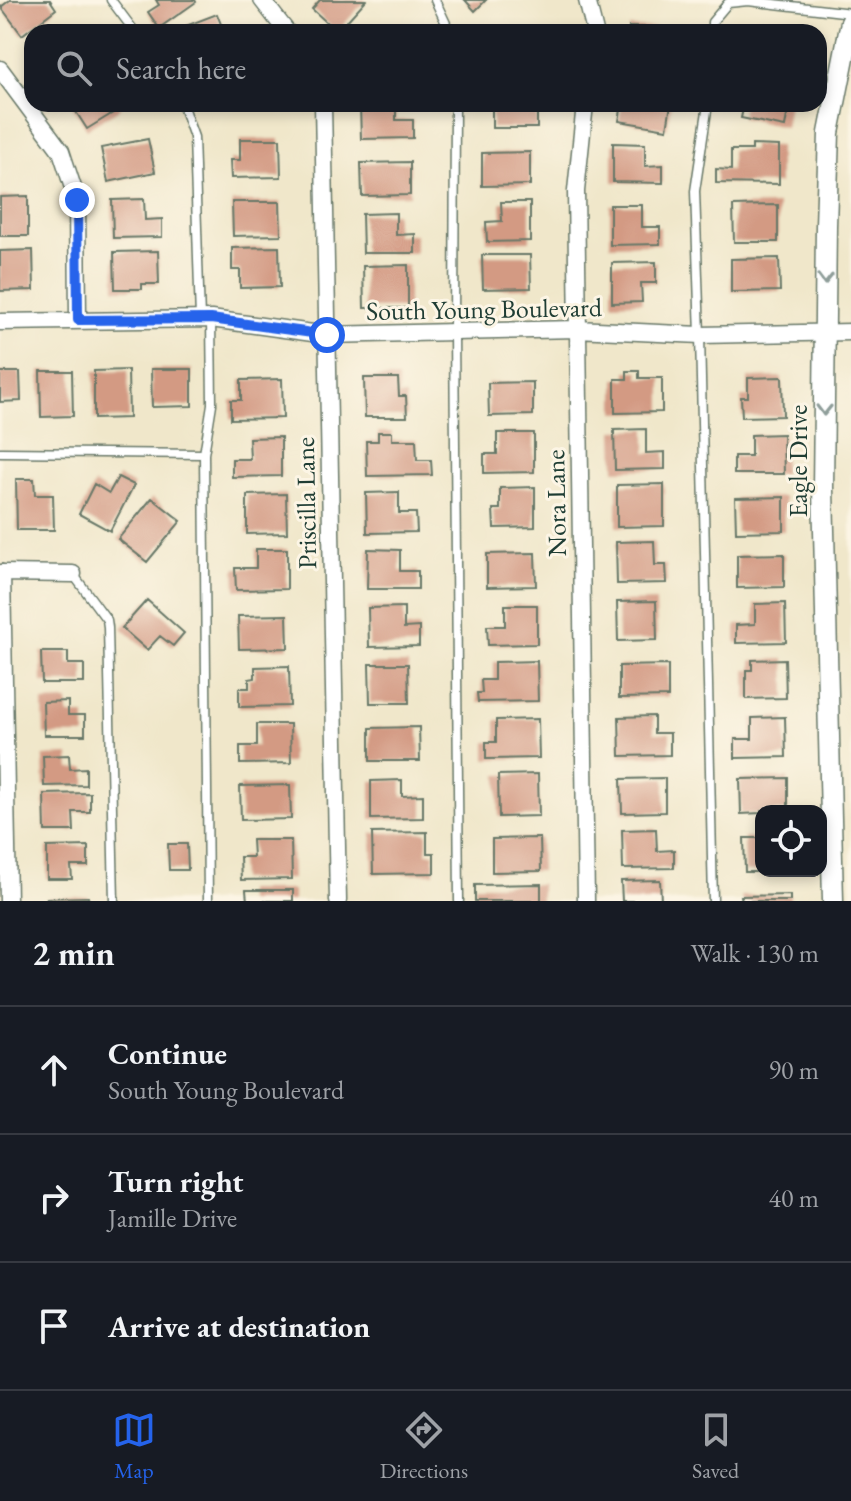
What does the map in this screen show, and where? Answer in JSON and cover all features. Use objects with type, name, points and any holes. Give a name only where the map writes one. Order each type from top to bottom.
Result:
[{"type":"street","points":[[262,0],[281,24]]},
{"type":"street","points":[[587,0],[593,24]]},
{"type":"street","name":"Eagle Drive","points":[[833,901],[823,489],[825,332],[829,133],[850,35]]},
{"type":"street","points":[[0,69],[24,101]]},
{"type":"street","points":[[32,112],[61,151],[77,200],[78,320]]},
{"type":"street","name":"Priscilla Lane","points":[[323,112],[338,901]]},
{"type":"street","name":"Nora Lane","points":[[584,112],[576,191],[586,901]]},
{"type":"street","name":"South Young Boulevard","points":[[0,322],[206,320],[327,335],[577,329],[700,335],[851,332]]},
{"type":"street","points":[[8,901],[1,573],[73,574]]},
{"type":"lane","points":[[111,0],[129,24]]},
{"type":"lane","points":[[435,0],[446,24]]},
{"type":"lane","points":[[712,24],[728,3],[748,1],[851,13]]},
{"type":"lane","points":[[185,112],[194,137],[212,404],[204,454],[208,901]]},
{"type":"lane","points":[[455,112],[459,901]]},
{"type":"lane","points":[[707,112],[695,191],[713,901]]},
{"type":"lane","points":[[0,452],[204,454]]},
{"type":"lane","points":[[73,574],[107,620],[108,627],[114,901]]},
{"type":"building","points":[[10,0],[50,0],[56,9],[36,24],[24,24],[22,35],[1,7]]},
{"type":"building","points":[[156,0],[196,2],[165,24],[156,24],[148,12],[159,5]]},
{"type":"building","points":[[320,0],[366,0],[344,24],[328,24],[312,9]]},
{"type":"building","points":[[465,0],[486,0],[475,11]]},
{"type":"building","points":[[217,14],[221,24],[191,24]]},
{"type":"building","points":[[76,112],[115,112],[87,129]]},
{"type":"building","points":[[360,112],[396,112],[396,120],[413,120],[413,138],[361,139]]},
{"type":"building","points":[[492,112],[537,112],[537,128],[492,128]]},
{"type":"building","points":[[621,112],[670,112],[667,129],[619,121]]},
{"type":"building","points":[[742,112],[788,112],[785,127],[741,118]]},
{"type":"building","points":[[148,139],[155,172],[108,182],[101,148]]},
{"type":"building","points":[[240,139],[280,139],[281,177],[231,178],[230,160],[240,160]]},
{"type":"building","points":[[613,143],[645,144],[645,166],[663,165],[663,183],[613,182]]},
{"type":"building","points":[[752,145],[779,146],[779,184],[716,183],[716,169],[731,170],[731,150],[752,150]]},
{"type":"building","points":[[530,152],[530,185],[482,186],[482,153]]},
{"type":"building","points":[[410,162],[410,195],[362,196],[361,163]]},
{"type":"building","points":[[28,196],[28,236],[0,236],[0,197]]},
{"type":"building","points":[[144,199],[145,220],[162,219],[162,237],[113,238],[112,200]]},
{"type":"building","points":[[232,202],[280,202],[281,235],[233,236]]},
{"type":"building","points":[[501,202],[530,202],[530,241],[487,242],[486,222],[502,221]]},
{"type":"building","points":[[610,205],[642,205],[642,227],[660,227],[660,244],[610,245]]},
{"type":"building","points":[[778,205],[778,242],[734,242],[733,206]]},
{"type":"building","points":[[396,213],[396,235],[415,234],[415,253],[363,253],[362,214]]},
{"type":"building","points":[[279,247],[280,287],[240,288],[240,270],[232,270],[232,248]]},
{"type":"building","points":[[33,250],[34,290],[0,291],[0,251]]},
{"type":"building","points":[[158,251],[159,284],[142,284],[142,289],[115,289],[114,252]]},
{"type":"building","points":[[482,255],[530,255],[531,288],[483,289]]},
{"type":"building","points":[[779,258],[780,291],[731,292],[731,259]]},
{"type":"building","points":[[656,262],[656,283],[641,283],[642,302],[612,303],[612,263]]},
{"type":"building","points":[[408,265],[408,308],[364,308],[363,266]]},
{"type":"building","points":[[151,369],[192,369],[192,406],[152,407]]},
{"type":"building","points":[[128,370],[129,418],[94,419],[94,371]]},
{"type":"building","points":[[40,371],[72,371],[73,416],[41,417]]},
{"type":"building","points":[[627,371],[639,371],[639,378],[662,378],[662,412],[615,413],[615,379],[627,379]]},
{"type":"building","points":[[0,372],[20,372],[21,401],[0,402]]},
{"type":"building","points":[[782,377],[783,416],[742,417],[741,397],[748,397],[748,378]]},
{"type":"building","points":[[364,378],[398,378],[399,396],[406,396],[407,417],[365,417]]},
{"type":"building","points":[[282,379],[283,418],[231,419],[231,400],[241,400],[241,380]]},
{"type":"building","points":[[533,382],[533,415],[489,416],[488,383]]},
{"type":"building","points":[[646,429],[646,453],[665,452],[665,469],[615,470],[614,430]]},
{"type":"building","points":[[378,432],[392,432],[392,440],[416,440],[417,460],[431,460],[432,475],[367,476],[366,441],[378,441]]},
{"type":"building","points":[[497,433],[534,433],[534,472],[484,473],[484,454],[497,454]]},
{"type":"building","points":[[783,434],[784,474],[734,474],[734,456],[751,456],[751,435]]},
{"type":"building","points":[[281,437],[281,476],[232,477],[232,459],[250,459],[249,438]]},
{"type":"building","points":[[118,477],[134,485],[110,531],[79,514],[94,484],[109,493]]},
{"type":"building","points":[[16,479],[34,479],[35,495],[53,495],[54,530],[17,530]]},
{"type":"building","points":[[664,484],[664,526],[617,527],[617,485]]},
{"type":"building","points":[[535,487],[535,527],[494,528],[493,509],[500,509],[500,488]]},
{"type":"building","points":[[399,492],[399,513],[416,513],[417,532],[367,533],[366,493]]},
{"type":"building","points":[[286,494],[287,533],[247,534],[247,495]]},
{"type":"building","points":[[784,497],[784,531],[736,532],[735,498]]},
{"type":"building","points":[[152,498],[181,521],[147,562],[118,539]]},
{"type":"building","points":[[654,541],[655,565],[666,565],[667,583],[617,584],[616,542]]},
{"type":"building","points":[[256,549],[287,549],[287,589],[236,590],[235,568],[256,568]]},
{"type":"building","points":[[368,549],[400,550],[400,571],[418,571],[418,589],[367,589]]},
{"type":"building","points":[[535,553],[536,586],[487,587],[487,554]]},
{"type":"building","points":[[784,554],[784,587],[737,588],[737,555]]},
{"type":"building","points":[[147,600],[184,633],[173,646],[160,636],[147,650],[122,628]]},
{"type":"building","points":[[656,601],[657,640],[618,641],[617,602]]},
{"type":"building","points":[[785,603],[786,642],[736,643],[736,625],[755,624],[755,604]]},
{"type":"building","points":[[505,605],[537,605],[537,644],[488,645],[487,626],[505,626]]},
{"type":"building","points":[[404,607],[404,628],[419,627],[419,646],[369,647],[368,608]]},
{"type":"building","points":[[287,615],[288,648],[239,649],[238,616]]},
{"type":"building","points":[[41,652],[68,652],[68,664],[84,664],[84,683],[42,683]]},
{"type":"building","points":[[785,659],[786,698],[746,699],[746,670],[752,670],[752,660]]},
{"type":"building","points":[[537,661],[538,701],[478,702],[477,693],[482,693],[481,680],[494,680],[494,662]]},
{"type":"building","points":[[369,664],[408,664],[409,703],[370,703]]},
{"type":"building","points":[[668,665],[668,697],[619,698],[619,666]]},
{"type":"building","points":[[289,666],[290,706],[239,707],[239,688],[249,688],[249,679],[255,678],[255,667]]},
{"type":"building","points":[[68,701],[68,715],[85,715],[85,735],[44,735],[43,702]]},
{"type":"building","points":[[654,716],[654,733],[670,733],[670,755],[620,756],[619,717]]},
{"type":"building","points":[[785,717],[786,757],[735,758],[735,739],[752,739],[752,718]]},
{"type":"building","points":[[538,719],[539,758],[486,759],[486,742],[496,742],[496,720]]},
{"type":"building","points":[[257,724],[290,724],[291,763],[240,764],[240,746],[257,746]]},
{"type":"building","points":[[419,727],[420,761],[370,761],[370,728]]},
{"type":"building","points":[[69,755],[70,769],[86,768],[86,785],[44,786],[43,756]]},
{"type":"building","points":[[538,774],[539,816],[499,817],[498,775]]},
{"type":"building","points":[[665,778],[665,812],[622,813],[621,779]]},
{"type":"building","points":[[788,778],[788,805],[755,805],[755,813],[741,814],[740,779]]},
{"type":"building","points":[[402,780],[402,796],[423,795],[423,818],[371,819],[371,781]]},
{"type":"building","points":[[290,785],[291,819],[241,820],[240,786]]},
{"type":"building","points":[[90,793],[90,812],[73,812],[74,831],[45,831],[44,794]]},
{"type":"building","points":[[656,829],[657,851],[674,850],[674,868],[623,869],[622,830]]},
{"type":"building","points":[[427,832],[427,853],[434,853],[434,873],[373,874],[372,833]]},
{"type":"building","points":[[540,838],[541,871],[492,872],[492,839]]},
{"type":"building","points":[[744,838],[755,838],[755,872],[745,872]]},
{"type":"building","points":[[252,840],[291,840],[292,879],[241,880],[240,857],[253,857]]},
{"type":"building","points":[[168,844],[187,844],[188,870],[169,870]]},
{"type":"building","points":[[88,846],[88,866],[71,866],[72,879],[47,879],[47,847]]},
{"type":"building","points":[[660,880],[661,901],[622,901],[621,881]]},
{"type":"building","points":[[541,884],[541,901],[475,901],[475,885]]},
{"type":"building","points":[[246,890],[293,890],[293,901],[247,901]]},
{"type":"building","points":[[790,895],[790,901],[742,901],[741,896]]},
{"type":"building","points":[[88,897],[89,901],[48,901],[47,898]]},
{"type":"route","points":[[77,200],[78,320],[211,319],[327,335]]}]
